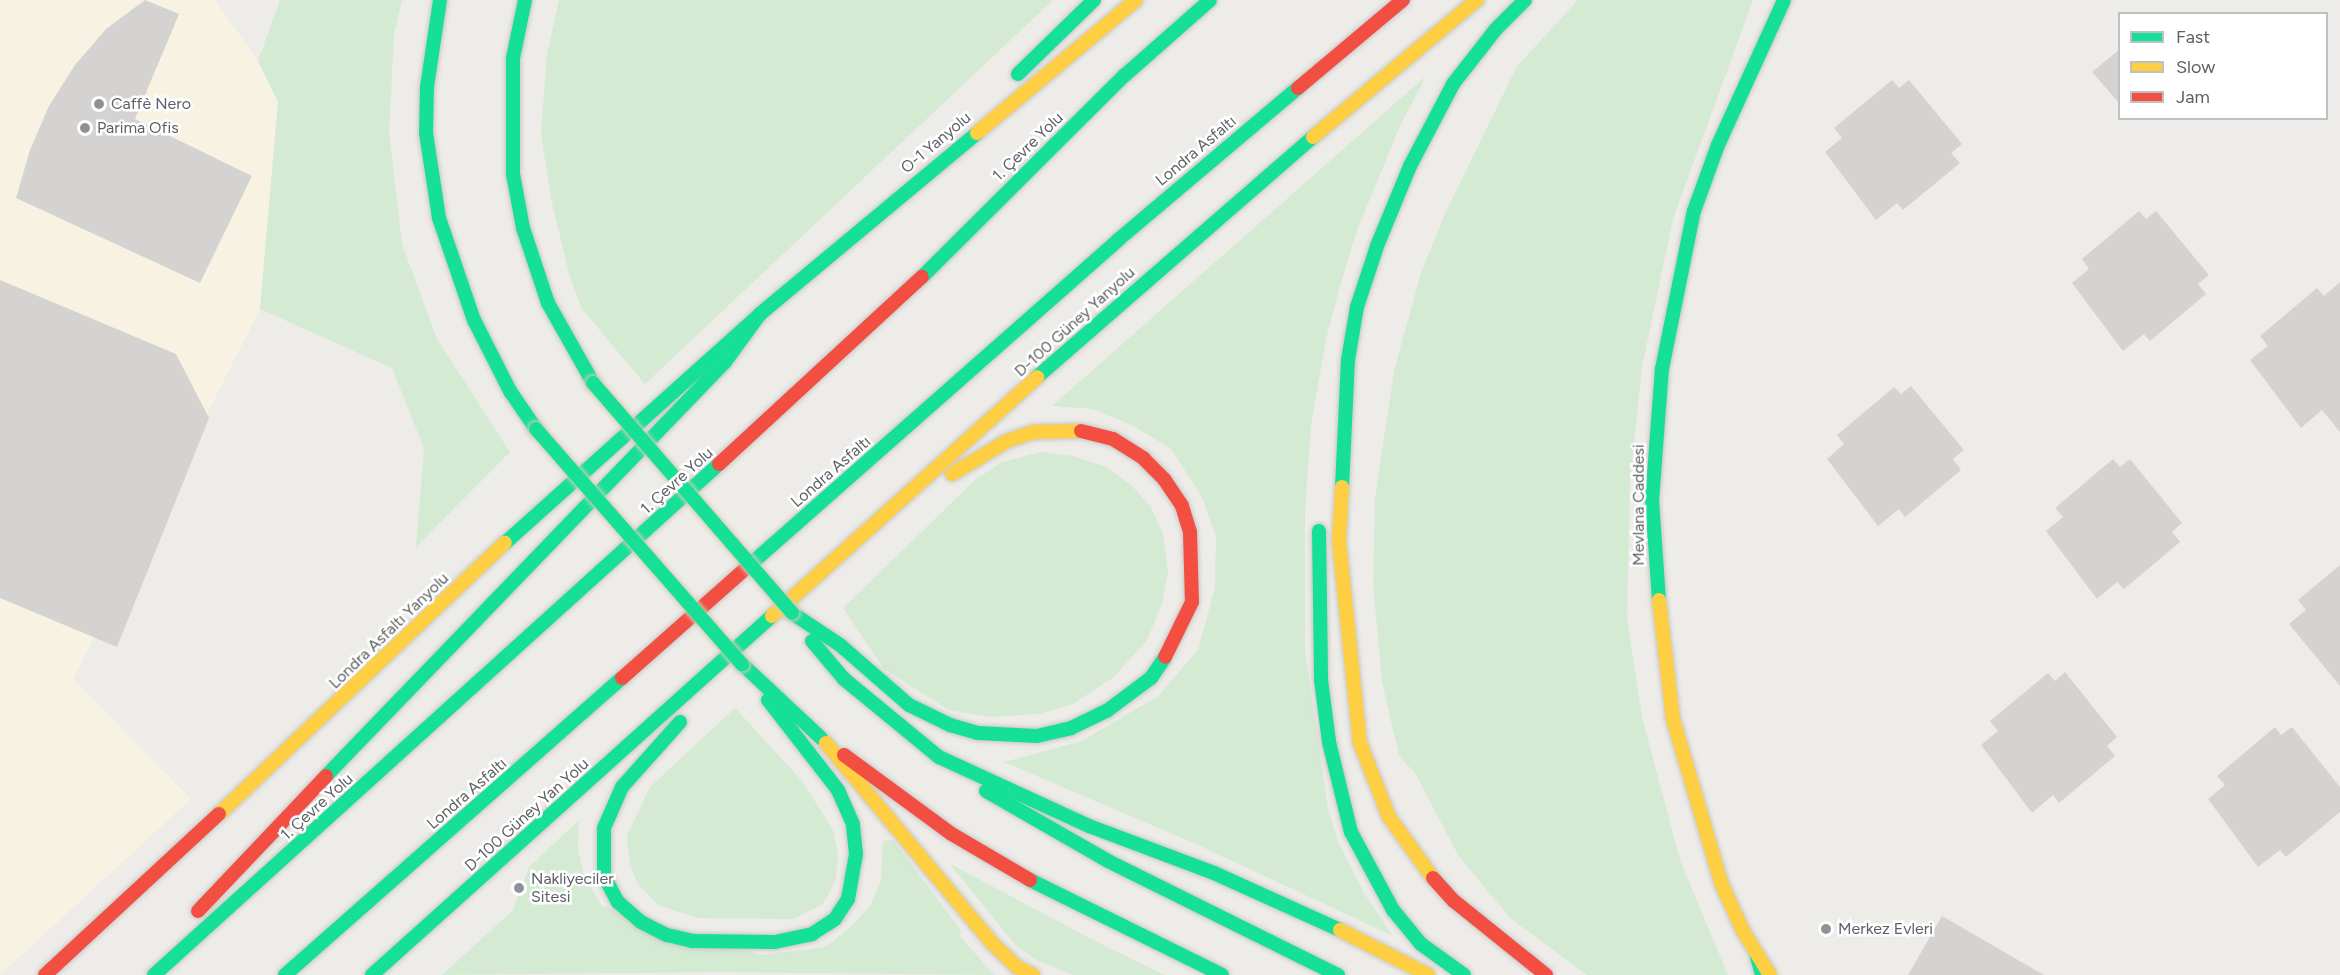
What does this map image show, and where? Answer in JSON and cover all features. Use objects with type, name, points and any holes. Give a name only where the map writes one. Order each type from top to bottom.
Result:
[{"type":"main road","points":[[440,0],[429,66],[426,122],[439,218],[474,320],[510,391],[536,429],[742,664],[838,790],[853,824],[856,854],[848,899],[835,920],[812,934],[775,942],[712,942],[667,935],[641,922],[618,902],[604,876],[603,836],[612,805],[622,787],[675,730],[703,677]]},
{"type":"main road","points":[[525,0],[513,58],[510,115],[521,217],[548,303],[593,383],[792,613],[844,679],[939,757],[1053,832],[1338,975]]},
{"type":"main road","points":[[1006,86],[1094,0]]},
{"type":"main road","name":"O-1 Yanyolu","points":[[760,314],[946,156],[1136,0]]},
{"type":"main road","name":"1. Çevre Yolu","points":[[153,975],[889,310],[1117,82],[1210,0]]},
{"type":"main road","name":"Londra Asfaltı","points":[[285,975],[1118,240],[1403,0]]},
{"type":"main road","name":"D-100 Güney Yanyolu","points":[[703,677],[1231,205],[1477,0]]},
{"type":"main road","points":[[1329,432],[1348,360],[1358,307],[1377,246],[1410,166],[1453,84],[1496,29],[1525,0]]},
{"type":"main road","name":"Mevlana Caddesi","points":[[1770,975],[1757,957],[1722,885],[1673,719],[1660,622],[1652,501],[1662,369],[1694,211],[1736,102],[1784,0]]},
{"type":"main road","points":[[946,156],[990,102]]},
{"type":"main road","points":[[153,975],[188,924],[574,515],[725,362],[760,314]]},
{"type":"main road","name":"Londra Asfaltı Yanyolu","points":[[45,975],[551,500],[760,314]]},
{"type":"main road","points":[[1348,360],[1339,541],[1347,657],[1360,743],[1389,817],[1419,863],[1463,909],[1546,975]]},
{"type":"main road","points":[[792,613],[840,645],[909,705],[950,725],[1007,737],[1037,736],[1071,728],[1108,710],[1151,678],[1178,636],[1192,602],[1190,532],[1182,506],[1150,465],[1113,439],[1071,429],[1033,432],[1006,441],[892,507]]},
{"type":"main road","points":[[1320,518],[1321,680],[1329,742],[1351,832],[1393,910],[1421,944],[1464,975]]},
{"type":"main road","points":[[742,664],[820,738],[992,943],[1017,967],[1033,975]]},
{"type":"main road","name":"D-100 Güney Yan Yolu","points":[[372,975],[703,677]]},
{"type":"main road","points":[[820,738],[950,833],[1019,875],[1222,975]]},
{"type":"main road","points":[[939,757],[1089,826],[1214,873],[1298,909],[1428,975]]},
{"type":"main road","points":[[1757,957],[1762,975]]},
{"type":"shaded area","points":[[0,0],[215,0],[258,61],[278,102],[260,309],[73,679],[191,799],[0,975]]},
{"type":"green space","points":[[280,0],[402,0],[394,33],[389,132],[402,244],[437,339],[510,452],[416,547],[424,448],[392,368],[260,309],[278,102],[258,61]]},
{"type":"green space","points":[[559,0],[1053,0],[645,384],[582,309],[569,274],[552,203],[541,134],[547,54]]},
{"type":"green space","points":[[1578,0],[1753,0],[1673,219],[1642,367],[1630,482],[1627,618],[1642,717],[1680,860],[1728,975],[1587,975],[1511,919],[1458,855],[1415,773],[1399,756],[1382,681],[1373,585],[1375,498],[1394,371],[1421,273],[1444,216],[1517,66]]},
{"type":"green space","points":[[1426,76],[1399,128],[1356,233],[1340,286],[1326,339],[1311,425],[1305,513],[1305,650],[1328,809],[1339,844],[1364,893],[1393,936],[1198,845],[1004,762],[1082,741],[1158,696],[1198,650],[1215,588],[1216,536],[1201,495],[1171,449],[1134,426],[1093,409],[1052,406]]},
{"type":"green space","points":[[1041,452],[1073,456],[1106,467],[1131,485],[1151,507],[1163,534],[1168,572],[1162,604],[1147,640],[1114,677],[1073,704],[1038,714],[990,717],[949,710],[884,669],[843,608],[976,479],[1002,462]]},
{"type":"green space","points":[[735,708],[803,782],[833,830],[838,855],[836,880],[823,904],[793,919],[698,918],[658,905],[637,883],[629,860],[627,836],[650,787]]},
{"type":"green space","points":[[579,820],[578,848],[584,876],[602,906],[762,955],[825,947],[849,929],[871,905],[881,880],[883,841],[893,840],[962,932],[959,935],[994,975],[718,972],[442,975],[513,910],[529,867]]},
{"type":"green space","points":[[950,864],[1101,944],[1165,975],[1073,975],[1038,961],[1016,946]]},
{"type":"building","points":[[145,0],[179,14],[135,119],[252,176],[200,283],[16,198],[30,150],[49,106],[75,65],[106,29]]},
{"type":"building","points":[[2118,51],[2118,102],[2092,72]]},
{"type":"building","points":[[1892,80],[1899,88],[1909,80],[1962,144],[1951,153],[1960,163],[1903,210],[1897,203],[1876,220],[1825,152],[1842,138],[1834,128]]},
{"type":"building","points":[[2139,211],[2146,219],[2156,211],[2209,275],[2198,284],[2206,294],[2150,341],[2144,334],[2123,351],[2072,283],[2089,269],[2082,259]]},
{"type":"building","points":[[0,280],[176,354],[209,418],[117,647],[0,598]]},
{"type":"building","points":[[2340,282],[2340,432],[2322,410],[2301,428],[2250,360],[2268,346],[2260,336],[2317,288],[2324,296]]},
{"type":"building","points":[[1911,386],[1964,450],[1953,459],[1961,470],[1905,517],[1899,509],[1878,526],[1827,459],[1844,444],[1837,435],[1894,387],[1901,394]]},
{"type":"building","points":[[2113,459],[2120,467],[2130,459],[2182,523],[2172,532],[2180,542],[2124,589],[2117,582],[2097,599],[2046,531],[2063,517],[2055,508]]},
{"type":"building","points":[[2340,565],[2340,686],[2289,624],[2306,610],[2298,600]]},
{"type":"building","points":[[2065,672],[2117,737],[2107,746],[2115,756],[2059,803],[2053,795],[2032,813],[1981,745],[1998,731],[1990,721],[2048,673],[2055,681]]},
{"type":"building","points":[[2275,727],[2281,735],[2292,727],[2340,787],[2340,812],[2286,857],[2280,850],[2258,867],[2208,799],[2225,785],[2217,776]]},
{"type":"building","points":[[1942,916],[2044,975],[1908,975]]},
{"type":"traffic: fast","points":[[440,0],[427,87],[426,133],[439,218],[474,320],[510,391],[536,429]]},
{"type":"traffic: fast","points":[[525,0],[513,58],[513,174],[523,228],[548,303],[593,383]]},
{"type":"traffic: fast","points":[[1018,74],[1094,0]]},
{"type":"traffic: fast","points":[[922,277],[1125,75],[1210,0]]},
{"type":"traffic: fast","points":[[1342,487],[1348,360],[1357,307],[1377,246],[1410,166],[1453,84],[1496,29],[1525,0]]},
{"type":"traffic: fast","points":[[1659,600],[1652,501],[1662,369],[1694,211],[1718,145],[1784,0]]},
{"type":"traffic: fast","points":[[744,570],[1118,240],[1298,88]]},
{"type":"traffic: fast","points":[[505,543],[760,314],[977,133]]},
{"type":"traffic: fast","points":[[1037,377],[1313,137]]},
{"type":"traffic: fast","points":[[326,776],[725,362],[760,314]]},
{"type":"traffic: fast","points":[[593,383],[792,613]]},
{"type":"traffic: fast","points":[[536,429],[742,664]]},
{"type":"traffic: fast","points":[[154,975],[719,464]]},
{"type":"traffic: fast","points":[[1319,531],[1321,680],[1329,742],[1351,832],[1393,910],[1421,944],[1464,975]]},
{"type":"traffic: fast","points":[[792,613],[840,645],[909,705],[950,725],[978,733],[1037,736],[1071,728],[1108,710],[1151,678],[1165,657]]},
{"type":"traffic: fast","points":[[372,975],[772,616]]},
{"type":"traffic: fast","points":[[812,641],[844,679],[939,757],[1089,826],[1214,873],[1340,930]]},
{"type":"traffic: fast","points":[[742,664],[821,738]]},
{"type":"traffic: fast","points":[[285,975],[622,678]]},
{"type":"traffic: fast","points":[[680,722],[622,787],[604,828],[604,876],[618,902],[641,922],[667,935],[692,941],[775,942],[812,934],[835,919],[848,899],[856,854],[853,824],[838,790],[768,700]]},
{"type":"traffic: fast","points":[[986,791],[1108,861],[1338,975]]},
{"type":"traffic: fast","points":[[1030,880],[1222,975]]},
{"type":"traffic: fast","points":[[1757,957],[1762,975]]},
{"type":"traffic: slow","points":[[977,133],[1136,0]]},
{"type":"traffic: slow","points":[[1313,137],[1477,0]]},
{"type":"traffic: slow","points":[[772,616],[1037,377]]},
{"type":"traffic: slow","points":[[952,474],[1007,441],[1033,432],[1081,431]]},
{"type":"traffic: slow","points":[[1342,487],[1339,541],[1360,743],[1389,817],[1433,878]]},
{"type":"traffic: slow","points":[[219,814],[505,543]]},
{"type":"traffic: slow","points":[[1659,600],[1673,719],[1722,885],[1743,931],[1770,975]]},
{"type":"traffic: slow","points":[[826,743],[992,943],[1017,967],[1033,975]]},
{"type":"traffic: slow","points":[[1340,930],[1428,975]]},
{"type":"traffic: jam","points":[[1298,88],[1403,0]]},
{"type":"traffic: jam","points":[[719,464],[922,277]]},
{"type":"traffic: jam","points":[[1081,431],[1113,439],[1143,458],[1164,479],[1182,506],[1190,532],[1192,602],[1165,657]]},
{"type":"traffic: jam","points":[[622,678],[744,570]]},
{"type":"traffic: jam","points":[[844,755],[950,833],[1030,880]]},
{"type":"traffic: jam","points":[[198,911],[326,776]]},
{"type":"traffic: jam","points":[[45,975],[219,814]]},
{"type":"traffic: jam","points":[[1433,878],[1454,901],[1546,975]]},
{"type":"place","name":"Caffè Nero","points":[[99,104]]},
{"type":"place","name":"Parima Ofis","points":[[85,128]]},
{"type":"place","name":"Nakliyeciler Sitesi","points":[[519,888]]},
{"type":"place","name":"Merkez Evleri","points":[[1826,929]]}]
